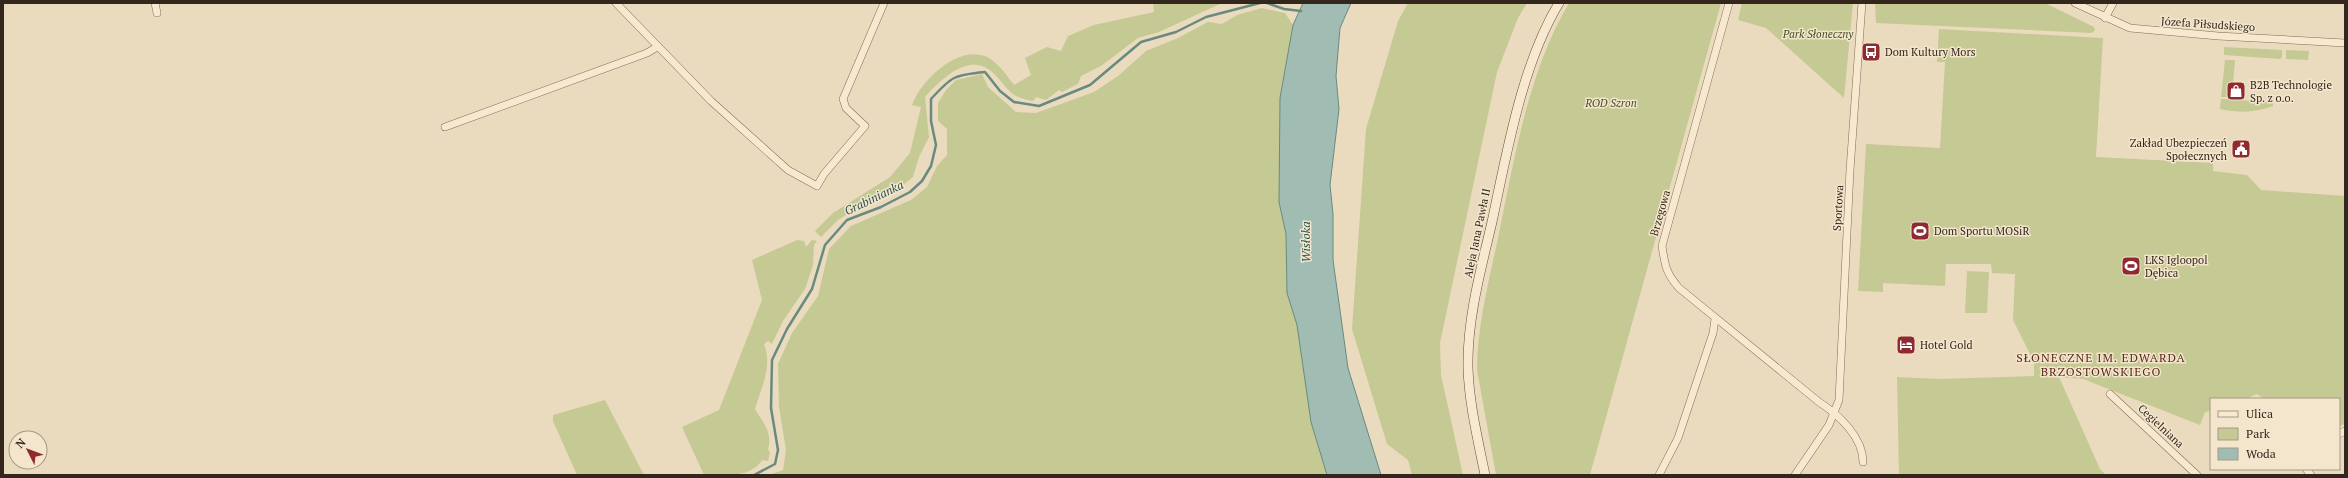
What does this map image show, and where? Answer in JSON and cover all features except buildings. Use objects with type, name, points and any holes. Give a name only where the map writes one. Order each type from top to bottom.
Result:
[{"type":"street","points":[[155,3],[158,13]]},
{"type":"street","points":[[616,3],[711,101],[788,170],[817,186],[824,174],[865,126],[846,108],[843,99],[884,3]]},
{"type":"street","name":"Aleja Jana Pawła II","points":[[1486,475],[1474,419],[1468,368],[1469,337],[1485,253],[1508,148],[1536,48],[1559,3]]},
{"type":"street","name":"Brzegowa","points":[[1715,319],[1679,288],[1668,275],[1662,246],[1729,3]]},
{"type":"street","name":"Sportowa","points":[[1795,475],[1835,413],[1839,392],[1862,3]]},
{"type":"street","name":"Józefa Piłsudskiego","points":[[2075,3],[2105,18],[2130,28],[2181,33],[2345,43]]},
{"type":"street","points":[[2105,18],[2113,3]]},
{"type":"street","points":[[445,127],[647,53],[657,47]]},
{"type":"street","points":[[1659,475],[1678,438],[1713,333],[1715,319],[1726,325],[1819,402],[1835,413],[1856,437],[1863,454],[1863,462]]},
{"type":"street","name":"Cegielniana","points":[[2110,394],[2197,475]]},
{"type":"green space","points":[[1153,3],[1222,3],[1159,32],[1138,38],[1101,66],[1081,76],[1078,84],[1062,92],[1059,90],[1046,100],[1036,97],[1033,101],[1018,97],[1009,91],[998,77],[983,66],[965,66],[956,70],[947,76],[925,97],[929,137],[919,157],[913,177],[897,190],[865,203],[838,220],[821,237],[815,231],[833,213],[890,177],[910,153],[921,107],[912,105],[924,85],[943,66],[954,59],[966,55],[978,54],[989,58],[997,64],[1014,85],[1031,75],[1025,58],[1047,47],[1061,51],[1068,36],[1094,25],[1154,12]]},
{"type":"green space","points":[[1408,3],[1527,3],[1518,18],[1497,72],[1440,343],[1441,375],[1463,475],[1412,475],[1408,460],[1387,444],[1352,329],[1366,129],[1398,21]]},
{"type":"green space","name":"ROD Szron","points":[[1569,3],[1721,3],[1590,475],[1496,475],[1477,370],[1481,320],[1524,117],[1543,58]]},
{"type":"green space","name":"Park Słoneczny","points":[[1742,3],[1853,3],[1844,98],[1766,28],[1738,20]]},
{"type":"green space","name":"Park Słoneczny","points":[[1875,3],[2045,3],[2094,27],[2095,30],[2092,33],[1876,23]]},
{"type":"green space","points":[[1262,8],[1285,13],[1293,25],[1280,98],[1279,202],[1286,234],[1287,293],[1297,325],[1311,422],[1327,475],[769,475],[783,470],[786,450],[779,407],[778,364],[792,333],[818,296],[829,249],[851,226],[911,200],[927,187],[937,166],[947,155],[947,129],[938,121],[938,103],[946,90],[956,80],[982,74],[988,87],[1016,112],[1036,113],[1094,92],[1118,76],[1146,51],[1178,38],[1208,22],[1222,24],[1237,15]]},
{"type":"green space","points":[[1939,29],[2103,38],[2096,157],[2213,163],[2213,171],[2247,175],[2261,190],[2345,196],[2345,424],[2340,426],[2340,398],[2263,398],[2257,394],[2248,398],[2210,398],[2210,411],[2205,412],[2200,425],[2083,379],[2059,377],[2100,469],[2106,475],[1899,475],[1897,377],[1940,379],[2034,376],[2034,362],[2013,320],[2015,274],[1992,273],[1991,264],[1946,264],[1945,286],[1883,283],[1883,292],[1858,291],[1866,144],[1940,148],[1945,62],[1937,62]]},
{"type":"green space","points":[[2224,47],[2282,50],[2282,57],[2280,59],[2224,55]]},
{"type":"green space","points":[[2286,50],[2309,51],[2308,60],[2286,59]]},
{"type":"green space","points":[[2225,60],[2235,60],[2232,97],[2221,97]]},
{"type":"green space","points":[[2221,99],[2273,102],[2273,106],[2253,111],[2240,112],[2220,109]]},
{"type":"green space","points":[[797,240],[804,241],[806,247],[812,240],[817,241],[814,245],[813,265],[805,289],[783,321],[772,344],[768,341],[764,344],[767,369],[755,409],[764,423],[768,433],[768,449],[770,453],[768,461],[762,460],[757,466],[744,473],[729,475],[704,475],[682,427],[719,410],[762,300],[752,260]]},
{"type":"green space","points":[[1967,271],[1989,272],[1987,313],[1965,313]]},
{"type":"green space","points":[[605,400],[644,475],[577,475],[553,421],[553,415]]},
{"type":"water","name":"Wisłoka","points":[[1303,3],[1351,3],[1340,28],[1336,76],[1339,109],[1330,185],[1333,214],[1333,260],[1348,368],[1381,475],[1327,475],[1311,422],[1297,325],[1287,293],[1286,234],[1279,202],[1280,98],[1293,25]]},
{"type":"waterway","name":"Grabinianka","points":[[754,475],[775,464],[778,450],[771,408],[772,360],[787,329],[812,289],[825,245],[847,220],[881,207],[910,192],[922,181],[931,166],[936,145],[931,121],[931,99],[949,81],[966,74],[985,72],[1000,91],[1014,102],[1039,106],[1090,85],[1141,42],[1176,32],[1206,17],[1260,3]]},
{"type":"waterway","name":"Grabinianka","points":[[1267,3],[1284,9],[1301,11]]},
{"type":"place","name":"Dom Kultury Mors","points":[[1871,52]]},
{"type":"place","name":"B2B Technologie Sp. z o.o.","points":[[2236,91]]},
{"type":"place","name":"Zakład Ubezpieczeń Społecznych","points":[[2241,149]]},
{"type":"place","name":"Dom Sportu MOSiR","points":[[1920,231]]},
{"type":"place","name":"LKS Igloopol Dębica","points":[[2131,266]]},
{"type":"place","name":"Hotel Gold","points":[[1906,345]]},
{"type":"district","name":"SŁONECZNE IM. EDWARDA BRZOSTOWSKIEGO","points":[[2101,365]]}]
